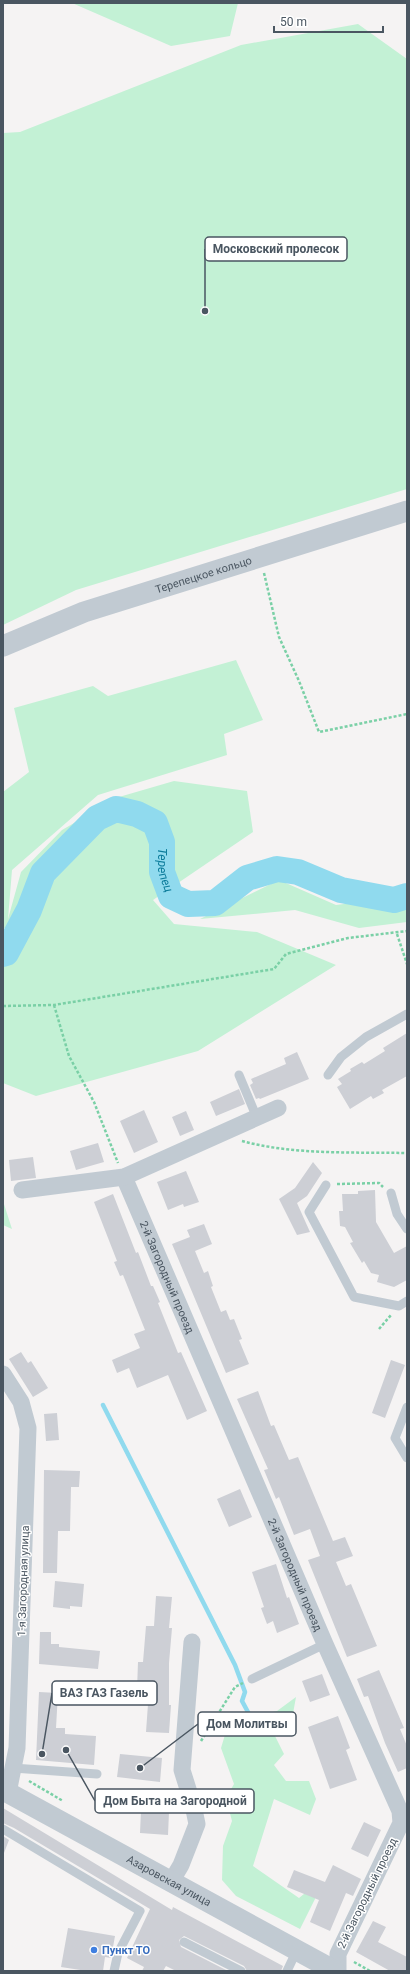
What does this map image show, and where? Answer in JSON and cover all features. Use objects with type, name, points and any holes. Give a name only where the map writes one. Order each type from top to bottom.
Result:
[{"type":"street","name":"Терепецкое кольцо","points":[[3,646],[84,612],[407,511]]},
{"type":"street","points":[[22,1190],[124,1177],[278,1108]]},
{"type":"street","name":"2-й Загородный проезд","points":[[124,1177],[325,1644],[404,1809],[401,1823],[330,1970]]},
{"type":"street","name":"1-я Загородная улица","points":[[3,1374],[20,1402],[28,1428],[17,1748],[13,1768],[5,1791]]},
{"type":"street","points":[[171,1882],[181,1865],[197,1824],[193,1805],[182,1770],[192,1642]]},
{"type":"street","name":"Азаровская улица","points":[[5,1791],[297,1950],[330,1970]]},
{"type":"lane","points":[[328,1075],[341,1057],[366,1037],[407,1014]]},
{"type":"lane","points":[[239,1075],[257,1118]]},
{"type":"lane","points":[[326,1184],[309,1212],[354,1298],[398,1306],[407,1301]]},
{"type":"lane","points":[[391,1193],[397,1214],[407,1229]]},
{"type":"lane","points":[[407,1407],[395,1438],[407,1458]]},
{"type":"lane","points":[[252,1679],[325,1644]]},
{"type":"lane","points":[[13,1768],[97,1774]]},
{"type":"lane","points":[[3,1829],[140,1911],[118,1953],[114,1971]]},
{"type":"lane","points":[[184,1942],[241,1971]]},
{"type":"lane","points":[[287,1971],[297,1950]]},
{"type":"path","points":[[260,557],[279,637],[299,681],[319,732],[407,714]]},
{"type":"path","points":[[3,1006],[54,1005],[274,969],[286,954],[348,938],[397,934],[407,931]]},
{"type":"path","points":[[397,934],[407,964]]},
{"type":"path","points":[[54,1005],[68,1056],[94,1102],[124,1177]]},
{"type":"path","points":[[224,1133],[238,1140],[260,1146],[309,1150],[407,1153]]},
{"type":"path","points":[[326,1184],[379,1184],[391,1193]]},
{"type":"path","points":[[198,1745],[235,1687]]},
{"type":"green space","points":[[72,3],[238,3],[230,36],[171,46]]},
{"type":"green space","points":[[358,24],[407,59],[407,489],[76,590],[3,625],[3,133],[20,132],[241,45]]},
{"type":"green space","points":[[236,660],[263,720],[224,734],[227,755],[98,795],[12,870],[8,919],[21,872],[62,830],[119,797],[174,781],[247,791],[253,832],[153,900],[174,924],[257,932],[336,965],[198,1051],[36,1096],[3,1083],[3,932],[5,932],[6,928],[3,928],[3,792],[29,772],[14,708],[93,686],[108,696]]},
{"type":"green space","points":[[279,880],[336,905],[407,896],[407,922],[359,928],[295,910],[200,919]]},
{"type":"green space","points":[[3,1201],[12,1229],[3,1225]]},
{"type":"green space","points":[[296,1697],[292,1719],[275,1736],[284,1754],[274,1765],[286,1781],[309,1781],[316,1799],[310,1815],[274,1799],[253,1866],[299,1898],[320,1881],[315,1899],[300,1929],[236,1896],[222,1880],[223,1846],[232,1821],[226,1798],[234,1784],[221,1748],[231,1715],[244,1719],[277,1711]]},
{"type":"building","points":[[407,1033],[407,1076],[382,1090],[384,1093],[373,1099],[371,1096],[350,1109],[337,1087],[342,1084],[338,1079],[351,1071],[350,1069],[362,1062],[364,1064],[385,1051],[383,1048]]},
{"type":"building","points":[[297,1052],[309,1079],[260,1099],[256,1099],[250,1085],[253,1083],[251,1079],[286,1064],[284,1058]]},
{"type":"building","points":[[239,1089],[245,1104],[216,1116],[210,1102]]},
{"type":"building","points":[[144,1110],[158,1142],[134,1153],[120,1121]]},
{"type":"building","points":[[186,1111],[194,1130],[180,1136],[172,1117]]},
{"type":"building","points":[[98,1143],[104,1162],[76,1170],[70,1151]]},
{"type":"building","points":[[33,1157],[36,1178],[11,1181],[9,1160]]},
{"type":"building","points":[[313,1162],[322,1173],[307,1196],[297,1203],[310,1232],[297,1235],[279,1199],[295,1188]]},
{"type":"building","points":[[186,1171],[199,1202],[184,1207],[183,1204],[168,1210],[157,1182]]},
{"type":"building","points":[[375,1190],[376,1222],[394,1253],[407,1246],[407,1280],[394,1287],[377,1282],[379,1275],[371,1273],[364,1261],[362,1263],[350,1243],[353,1242],[345,1227],[340,1226],[339,1211],[343,1211],[342,1194],[358,1194],[358,1191]]},
{"type":"building","points":[[113,1194],[136,1253],[138,1252],[151,1286],[153,1286],[160,1302],[158,1303],[178,1353],[181,1352],[207,1411],[187,1420],[168,1375],[137,1388],[129,1368],[117,1373],[112,1360],[140,1348],[134,1334],[145,1330],[123,1275],[120,1276],[114,1262],[117,1261],[94,1202]]},
{"type":"building","points":[[204,1224],[212,1244],[195,1251],[204,1273],[208,1271],[213,1286],[211,1287],[221,1312],[226,1310],[230,1320],[234,1319],[242,1339],[239,1340],[249,1364],[226,1373],[172,1244],[190,1237],[187,1230]]},
{"type":"building","points":[[21,1352],[28,1363],[31,1361],[48,1388],[33,1397],[9,1359]]},
{"type":"building","points":[[391,1360],[405,1365],[385,1418],[372,1413]]},
{"type":"building","points":[[258,1391],[271,1426],[274,1425],[289,1460],[298,1457],[333,1541],[345,1537],[353,1556],[336,1562],[346,1586],[351,1584],[377,1646],[347,1657],[308,1560],[320,1556],[310,1529],[294,1535],[279,1497],[276,1499],[264,1470],[268,1469],[237,1399]]},
{"type":"building","points":[[57,1413],[59,1440],[46,1441],[44,1414]]},
{"type":"building","points":[[44,1470],[80,1471],[79,1487],[71,1487],[70,1531],[58,1531],[57,1573],[43,1573]]},
{"type":"building","points":[[240,1489],[252,1517],[229,1527],[217,1499]]},
{"type":"building","points":[[276,1564],[287,1598],[289,1597],[299,1624],[277,1633],[273,1621],[267,1624],[261,1608],[264,1607],[252,1572]]},
{"type":"building","points":[[55,1581],[84,1584],[82,1607],[70,1606],[70,1609],[53,1607]]},
{"type":"building","points":[[156,1596],[172,1597],[169,1628],[172,1628],[169,1663],[169,1705],[171,1705],[169,1733],[146,1732],[149,1690],[137,1690],[138,1662],[143,1662],[146,1626],[154,1626]]},
{"type":"building","points":[[40,1632],[51,1632],[51,1644],[59,1644],[59,1647],[100,1651],[98,1669],[39,1664]]},
{"type":"building","points":[[379,1670],[404,1728],[400,1729],[407,1746],[407,1768],[398,1772],[385,1743],[368,1696],[364,1697],[357,1679]]},
{"type":"building","points":[[322,1674],[330,1695],[310,1702],[302,1681]]},
{"type":"building","points":[[39,1692],[58,1693],[56,1728],[65,1728],[65,1734],[96,1736],[94,1765],[36,1760]]},
{"type":"building","points":[[338,1716],[350,1748],[346,1750],[357,1780],[330,1789],[308,1727]]},
{"type":"building","points":[[120,1754],[162,1758],[160,1782],[117,1777]]},
{"type":"building","points":[[3,1808],[172,1910],[173,1907],[283,1966],[281,1971],[247,1971],[244,1966],[184,1936],[179,1940],[181,1947],[228,1971],[176,1971],[166,1966],[163,1971],[142,1971],[144,1967],[127,1958],[150,1909],[14,1828],[3,1823]]},
{"type":"building","points":[[141,1811],[169,1812],[168,1835],[140,1833]]},
{"type":"building","points":[[364,1822],[381,1830],[368,1857],[351,1849]]},
{"type":"building","points":[[3,1836],[9,1840],[4,1853],[3,1853]]},
{"type":"building","points":[[333,1865],[361,1879],[353,1896],[346,1893],[330,1931],[310,1922],[319,1900],[287,1887],[294,1870],[325,1882]]},
{"type":"building","points":[[373,1921],[386,1927],[378,1942],[407,1957],[407,1971],[390,1971],[356,1952]]},
{"type":"building","points":[[68,1928],[115,1936],[111,1958],[105,1957],[103,1971],[87,1971],[61,1967]]},
{"type":"waterway","name":"Терепец","points":[[3,954],[6,953],[29,910],[43,873],[97,818],[116,809],[137,814],[155,823],[162,842],[162,872],[171,896],[188,904],[215,903],[247,878],[277,869],[298,872],[341,890],[394,900],[407,896]]},
{"type":"waterway","points":[[103,1405],[235,1665],[245,1692],[242,1701],[249,1714]]},
{"type":"place","name":"Московский пролесок","points":[[205,311]]},
{"type":"place","name":"Дом Быта на Загородной","points":[[66,1750]]},
{"type":"place","name":"ВАЗ ГАЗ Газель","points":[[42,1754]]},
{"type":"place","name":"Дом Молитвы","points":[[140,1768]]},
{"type":"place","name":"Пункт ТО","points":[[94,1950]]}]
